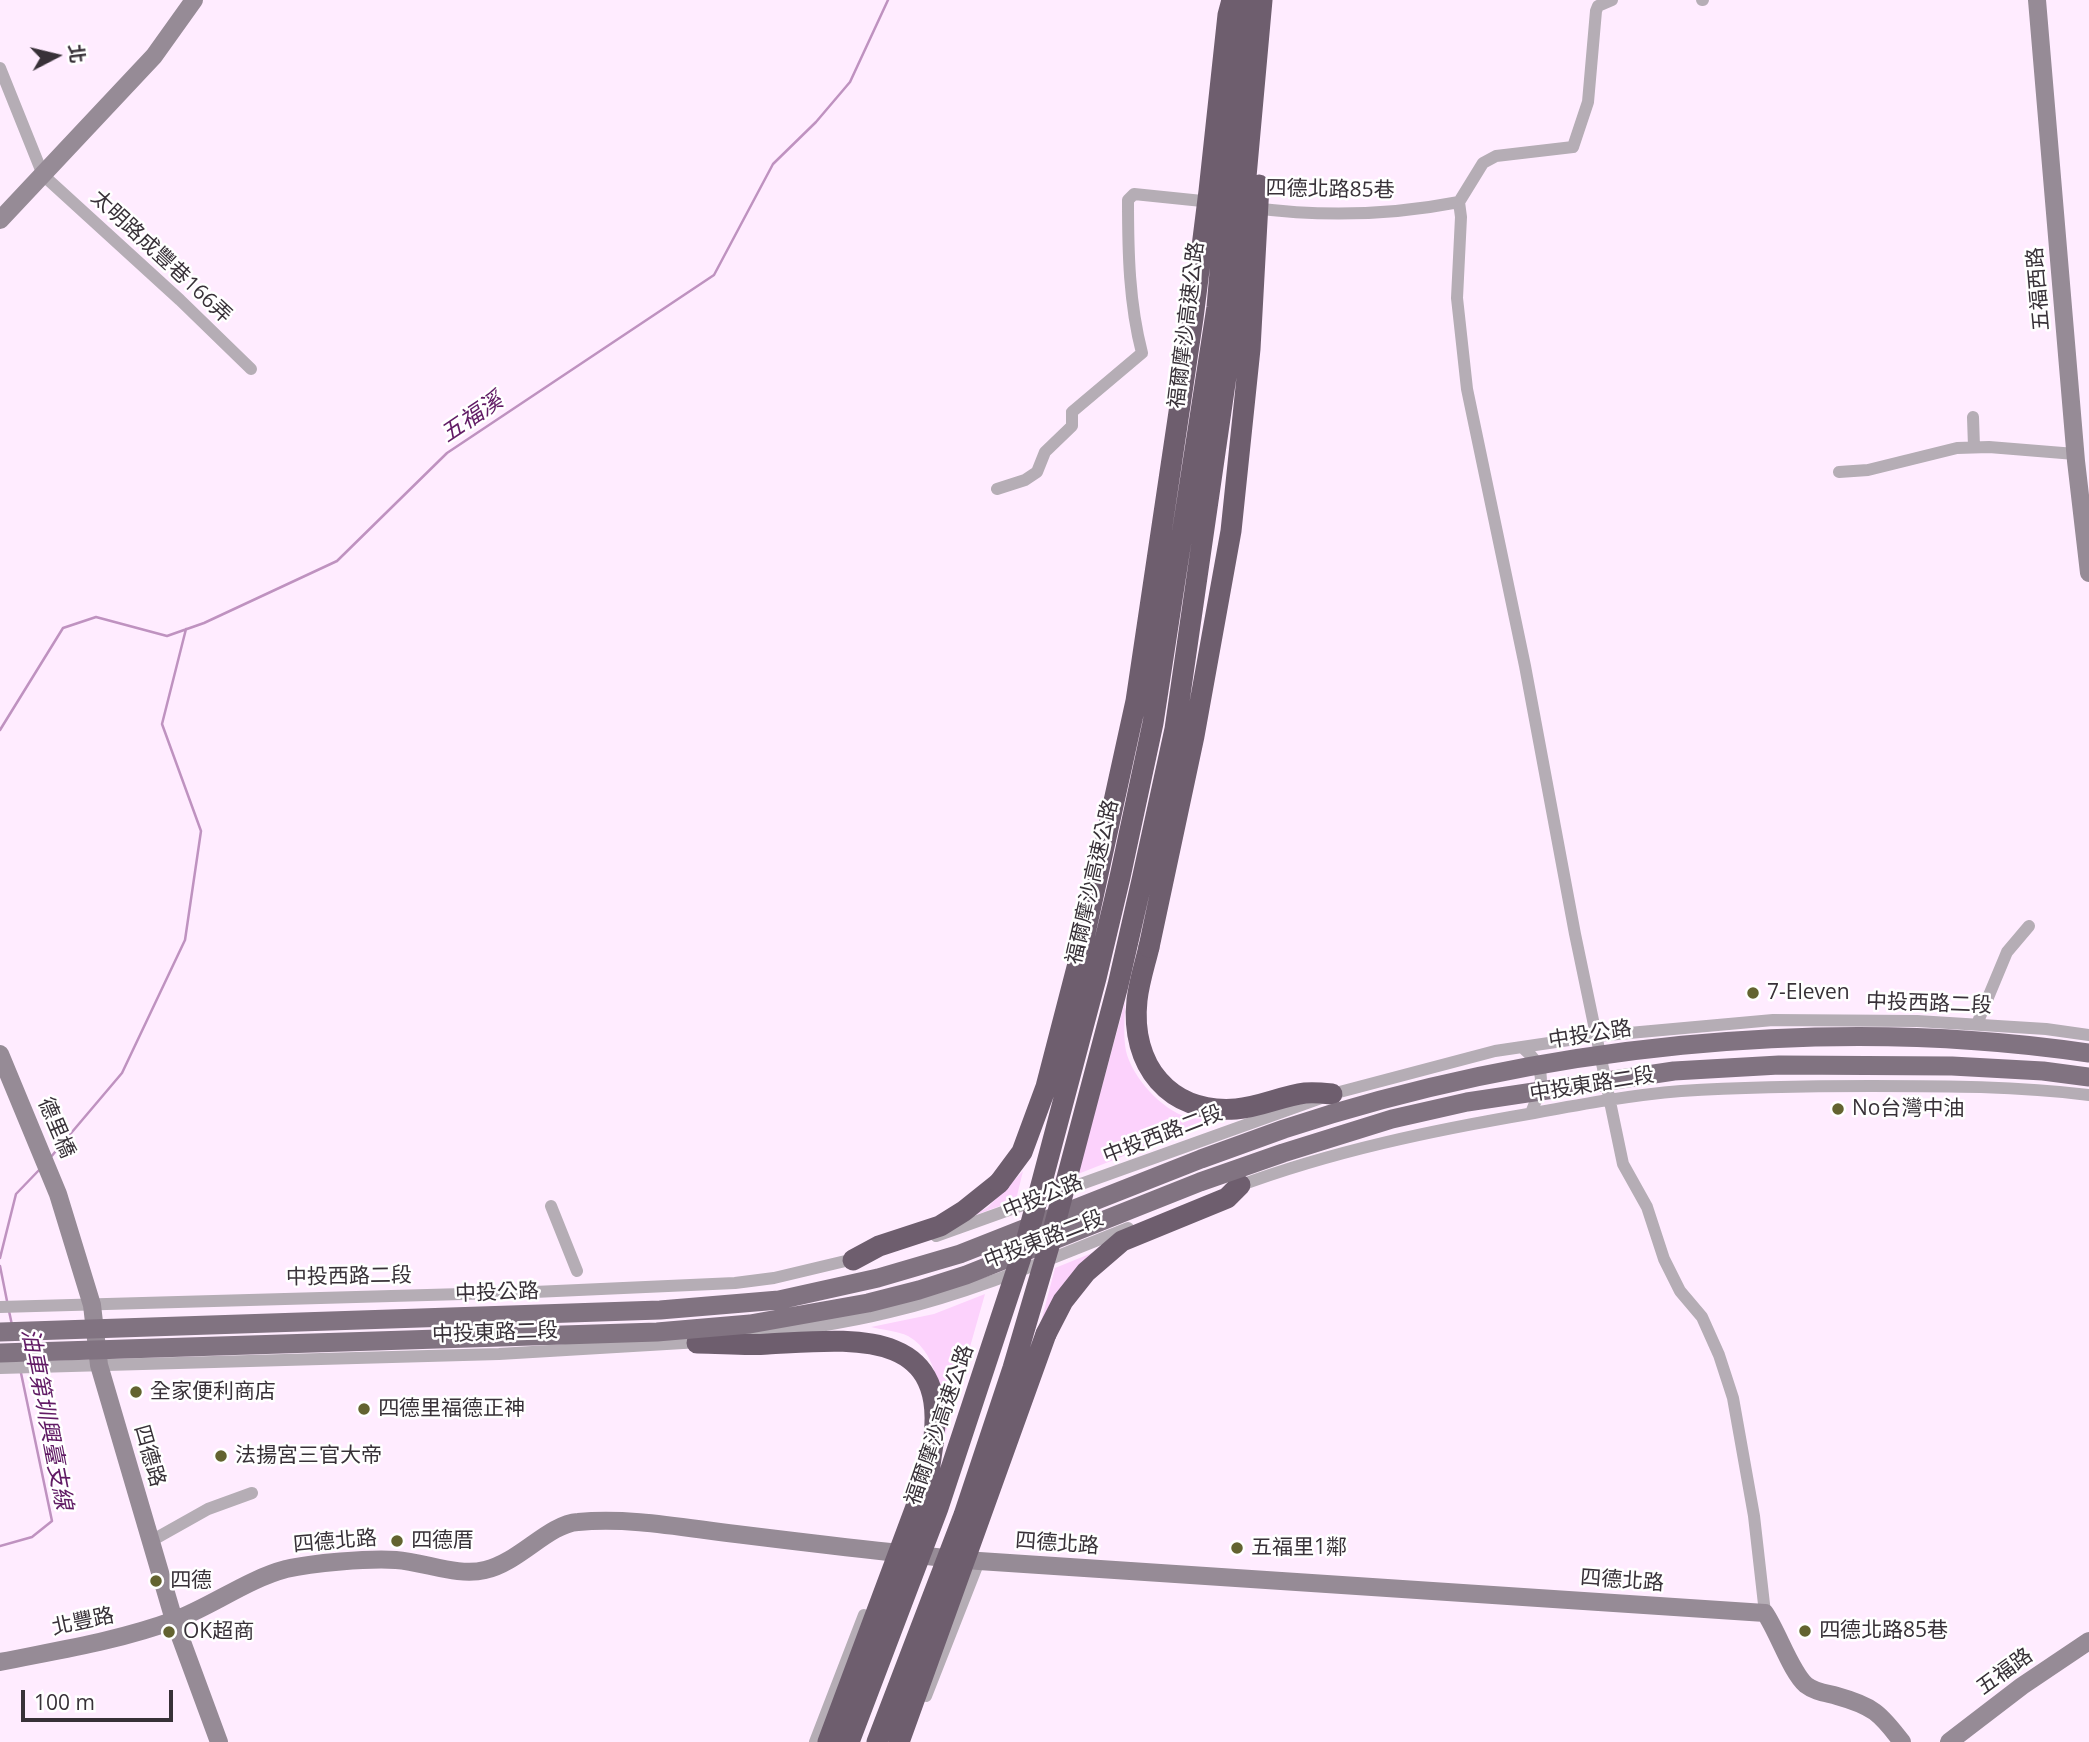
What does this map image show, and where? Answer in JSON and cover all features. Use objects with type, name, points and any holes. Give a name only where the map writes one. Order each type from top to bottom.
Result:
[{"type":"highway","points":[[853,1260],[879,1246],[940,1226],[999,1183],[1022,1153],[1046,1087],[1094,893],[1136,701],[1193,318],[1227,15],[1232,0]]},
{"type":"highway","name":"福爾摩沙高速公路","points":[[849,1742],[938,1508],[1014,1282],[1096,978],[1120,877],[1153,723],[1217,307],[1241,36],[1241,0]]},
{"type":"highway","points":[[1262,6],[1262,139],[1255,279],[1244,418],[1231,531],[1194,736],[1137,1000],[1137,1030],[1141,1050],[1152,1071],[1166,1088],[1194,1106],[1233,1109],[1255,1107],[1304,1093],[1332,1094]]},
{"type":"highway","name":"福爾摩沙高速公路","points":[[877,1742],[964,1515],[1013,1368],[1049,1246],[1118,985],[1142,880],[1175,729],[1231,342],[1262,6]]},
{"type":"highway","points":[[898,1742],[1046,1334],[1063,1301],[1086,1272],[1122,1241],[1227,1198],[1240,1185]]},
{"type":"highway","points":[[697,1343],[763,1345],[850,1340],[874,1343],[909,1358],[932,1388],[937,1418],[929,1472],[828,1742]]},
{"type":"main road","name":"中投公路","points":[[0,1332],[660,1310],[779,1300],[920,1267],[1271,1134],[1334,1113],[1475,1077],[1666,1047],[1773,1038],[1954,1040],[2089,1053]]},
{"type":"main road","name":"中投公路","points":[[0,1353],[644,1333],[750,1324],[868,1303],[919,1290],[966,1275],[1200,1182],[1271,1157],[1392,1119],[1467,1102],[1674,1071],[1779,1065],[1952,1066],[2043,1071],[2089,1077]]},
{"type":"street","points":[[0,220],[154,56],[194,0]]},
{"type":"street","points":[[1612,0],[1598,6],[1596,12],[1588,102],[1573,147],[1496,156],[1483,163],[1459,202],[1461,217],[1457,298],[1467,388],[1623,1164],[1647,1207],[1664,1259],[1680,1291],[1702,1317],[1733,1398],[1754,1516],[1765,1613],[1800,1678],[1807,1685],[1816,1691],[1870,1707],[1880,1714],[1902,1742]]},
{"type":"street","name":"五福西路","points":[[2037,0],[2075,454],[2089,573]]},
{"type":"street","points":[[0,68],[43,175]]},
{"type":"street","name":"太明路成豐巷166弄","points":[[43,175],[251,369]]},
{"type":"street","name":"四德北路85巷","points":[[997,488],[1025,480],[1037,472],[1045,452],[1072,426],[1072,412],[1142,353],[1133,320],[1129,266],[1128,200],[1134,194],[1288,213],[1382,213],[1413,211],[1459,202]]},
{"type":"street","points":[[1973,417],[1974,447]]},
{"type":"street","points":[[1839,472],[1868,470],[1957,448],[2075,454]]},
{"type":"street","points":[[1977,1024],[2007,952],[2029,926]]},
{"type":"street","name":"中投西路二段","points":[[0,1307],[534,1292],[735,1283],[774,1278],[853,1260],[954,1231],[1332,1094],[1495,1051],[1596,1036],[1773,1020],[1977,1024],[2089,1035]]},
{"type":"street","points":[[1523,1048],[1538,1063],[1542,1075],[1531,1114]]},
{"type":"street","name":"德里橋","points":[[0,1054],[52,1179]]},
{"type":"street","name":"中投東路二段","points":[[0,1368],[499,1354],[697,1343],[833,1325],[891,1312],[1031,1266],[1240,1185],[1340,1154],[1450,1128],[1610,1100],[1679,1092],[1797,1086],[1955,1086],[2042,1089],[2089,1095]]},
{"type":"street","name":"四德路","points":[[52,1179],[92,1305],[99,1365],[174,1620],[219,1742]]},
{"type":"street","points":[[551,1206],[577,1271]]},
{"type":"street","points":[[499,1354],[493,1348],[489,1337],[493,1319],[509,1304],[534,1292]]},
{"type":"street","points":[[151,1541],[208,1509],[252,1493]]},
{"type":"street","name":"四德北路","points":[[174,1620],[206,1608],[262,1578],[286,1569],[394,1560],[453,1570],[483,1571],[524,1553],[565,1524],[580,1521],[643,1523],[889,1553],[979,1561],[1765,1613]]},
{"type":"street","points":[[931,1557],[936,1537]]},
{"type":"street","points":[[815,1742],[889,1553]]},
{"type":"street","points":[[908,1742],[979,1561]]},
{"type":"street","name":"北豐路","points":[[0,1662],[124,1637],[174,1620]]},
{"type":"street","name":"五福路","points":[[1949,1742],[2022,1686],[2089,1641]]},
{"type":"street","points":[[826,1714],[898,1742]]},
{"type":"shaded area","points":[[1125,1002],[1126,1051],[1141,1081],[1158,1100],[1177,1113],[1190,1118],[1215,1120],[1078,1174]]},
{"type":"shaded area","points":[[1023,1171],[1016,1200],[973,1216],[988,1207]]},
{"type":"shaded area","points":[[1097,1251],[1040,1326],[1055,1268]]},
{"type":"shaded area","points":[[985,1294],[943,1442],[938,1383],[928,1356],[908,1336],[871,1327],[934,1314]]},
{"type":"waterway","name":"五福溪","points":[[0,730],[63,628],[96,617],[167,636],[204,623],[337,561],[447,453],[714,275],[773,164],[816,122],[850,82],[888,0]]},
{"type":"waterway","name":"油車第圳興臺支線","points":[[50,1158],[122,1073],[185,940],[201,831],[162,724],[186,629]]},
{"type":"waterway","name":"油車第圳興臺支線","points":[[0,1258],[16,1194],[41,1168]]},
{"type":"waterway","name":"油車第圳興臺支線","points":[[0,1266],[7,1301]]},
{"type":"waterway","name":"油車第圳興臺支線","points":[[9,1311],[12,1325]]},
{"type":"waterway","name":"油車第圳興臺支線","points":[[0,1546],[32,1537],[52,1521],[21,1373]]},
{"type":"place","name":"7-Eleven","points":[[1753,993]]},
{"type":"place","name":"No台灣中油","points":[[1838,1109]]},
{"type":"place","name":"全家便利商店","points":[[136,1392]]},
{"type":"place","name":"四德里福德正神","points":[[364,1409]]},
{"type":"place","name":"法揚宮三官大帝","points":[[221,1456]]},
{"type":"place","name":"四德厝","points":[[397,1541]]},
{"type":"place","name":"五福里1鄰","points":[[1237,1548]]},
{"type":"place","name":"四德","points":[[156,1581]]},
{"type":"place","name":"四德北路85巷","points":[[1805,1631]]},
{"type":"place","name":"OK超商","points":[[169,1632]]}]
